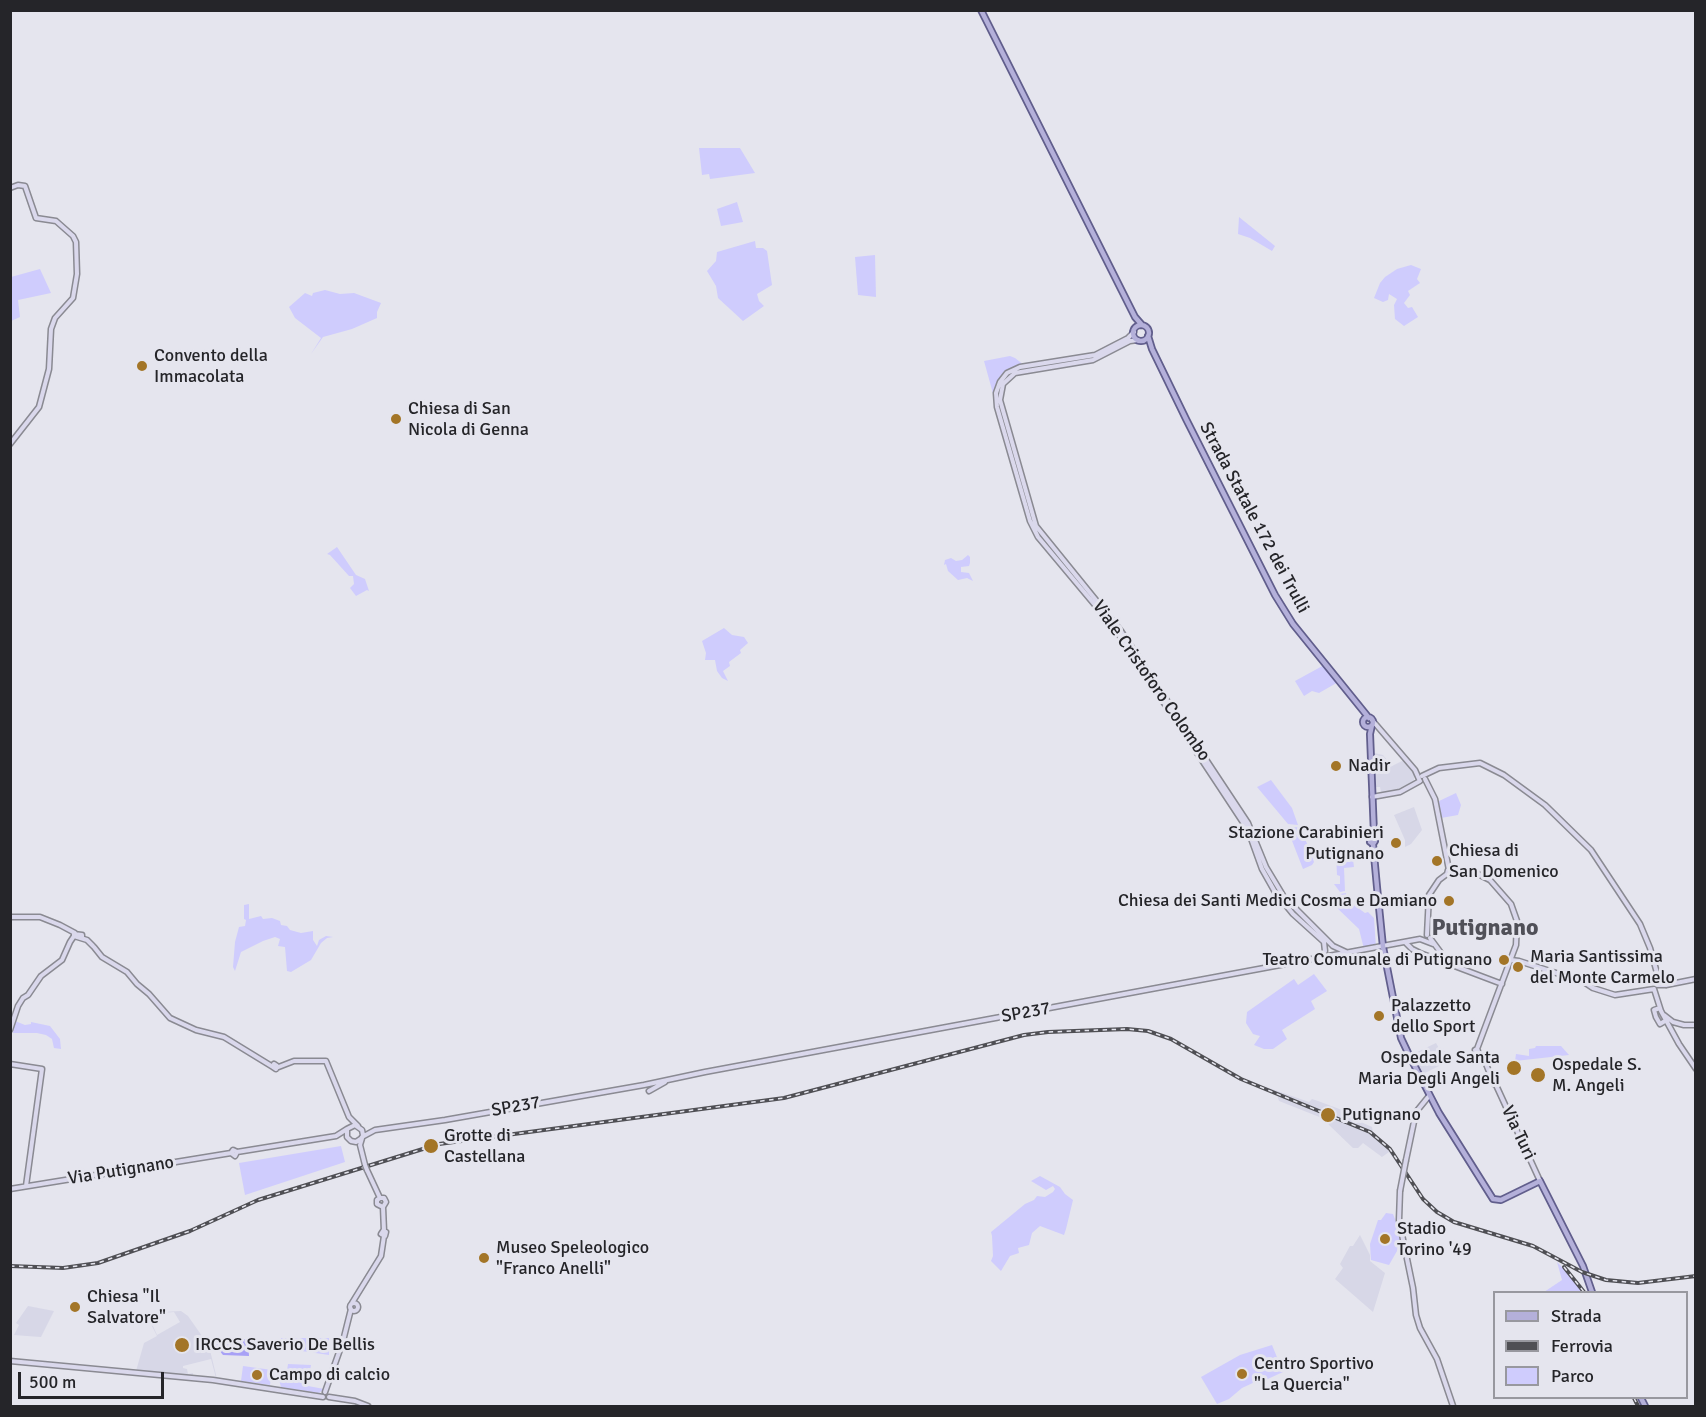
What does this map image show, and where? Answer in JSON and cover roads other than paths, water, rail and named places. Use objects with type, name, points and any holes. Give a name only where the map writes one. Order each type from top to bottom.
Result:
[{"type":"main road","points":[[981,10],[1135,317],[1142,325],[1134,330]]},
{"type":"main road","points":[[10,188],[18,185],[25,186],[36,218],[56,221],[73,236],[76,242],[77,274],[73,298],[56,318],[51,328],[48,369],[39,407],[10,444]]},
{"type":"main road","points":[[1135,317],[1134,330],[1139,340],[1148,336]]},
{"type":"main road","name":"Strada Statale 172 dei Trulli","points":[[1142,325],[1148,329],[1152,349],[1275,596],[1293,624],[1359,703],[1369,724]]},
{"type":"main road","name":"Viale Cristoforo Colombo","points":[[1134,330],[1128,338],[1095,355],[1016,368],[1000,381],[996,393],[997,407],[1027,512],[1037,532],[1121,631],[1248,823],[1266,867],[1284,897],[1325,941],[1349,953]]},
{"type":"main road","name":"Strada Statale 172 dei Trulli","points":[[1139,340],[1152,349]]},
{"type":"main road","name":"Viale Cristoforo Colombo","points":[[1037,532],[1002,410],[1000,394],[1003,384],[1015,373],[1093,360],[1139,340]]},
{"type":"main road","points":[[1449,872],[1438,811],[1430,789],[1382,730],[1369,724],[1373,841],[1383,947],[1401,1038],[1429,1096],[1493,1199],[1501,1200],[1540,1181],[1583,1266],[1591,1291]]},
{"type":"main road","points":[[1372,797],[1400,792],[1422,779],[1428,772],[1462,764],[1478,763],[1488,766],[1530,793],[1591,850],[1640,924],[1650,948],[1660,1008],[1695,1069]]},
{"type":"main road","points":[[1406,943],[1412,949],[1502,984],[1517,940],[1517,921],[1513,908],[1490,880],[1470,870],[1449,872],[1438,880],[1430,894],[1426,938],[1448,962]]},
{"type":"main road","points":[[10,917],[40,917],[69,929],[74,935],[83,937],[95,946],[97,952],[127,972],[175,1022],[224,1037],[274,1065],[296,1061],[326,1061],[349,1117],[362,1130],[361,1152],[366,1167],[380,1198],[386,1200],[383,1207],[384,1233],[381,1256],[357,1294],[326,1394]]},
{"type":"main road","points":[[11,1026],[23,998],[28,995],[41,976],[62,960],[74,935]]},
{"type":"main road","name":"SP237","points":[[350,1140],[358,1141],[375,1130],[657,1084],[668,1080],[1426,938]]},
{"type":"main road","points":[[1325,941],[1326,957]]},
{"type":"main road","points":[[1319,959],[1325,951]]},
{"type":"main road","points":[[1512,958],[1615,995],[1657,984],[1666,986],[1695,979]]},
{"type":"main road","name":"Via Turi","points":[[1502,984],[1478,1050],[1540,1181]]},
{"type":"main road","points":[[1660,1008],[1653,1010],[1656,1017],[1660,1024],[1666,1020]]},
{"type":"main road","points":[[1662,1013],[1673,1022],[1684,1025]]},
{"type":"main road","points":[[1676,1039],[1675,1029],[1679,1026],[1695,1024]]},
{"type":"main road","points":[[10,1064],[42,1069],[26,1186]]},
{"type":"main road","points":[[650,1084],[649,1091],[657,1084]]},
{"type":"main road","points":[[1429,1096],[1416,1112],[1400,1191],[1399,1216],[1418,1323],[1437,1359],[1453,1407]]},
{"type":"main road","points":[[349,1117],[346,1133],[361,1152]]},
{"type":"main road","name":"Via Putignano","points":[[13,1188],[231,1153],[233,1150],[237,1152],[336,1136],[359,1126],[375,1130]]},
{"type":"main road","name":"Via Putignano","points":[[336,1136],[350,1140]]},
{"type":"main road","points":[[10,1360],[326,1394],[355,1401],[368,1407]]},
{"type":"railway","points":[[10,1266],[63,1268],[98,1263],[190,1231],[258,1200],[439,1144],[784,1098],[1024,1035],[1127,1029],[1148,1031],[1171,1039],[1241,1079],[1370,1132],[1390,1149],[1423,1199],[1437,1212],[1454,1222],[1533,1246],[1582,1272],[1606,1280],[1638,1283],[1696,1276]]},
{"type":"railway","points":[[1564,1267],[1583,1291]]},
{"type":"railway","points":[[1634,1399],[1638,1406]]},
{"type":"place","name":"Convento della Immacolata","points":[[142,366]]},
{"type":"place","name":"Chiesa di San Nicola di Genna","points":[[396,419]]},
{"type":"place","name":"Nadir","points":[[1336,766]]},
{"type":"place","name":"Stazione Carabinieri Putignano","points":[[1396,843]]},
{"type":"place","name":"Chiesa di San Domenico","points":[[1437,861]]},
{"type":"place","name":"Chiesa dei Santi Medici Cosma e Damiano","points":[[1449,901]]},
{"type":"place","name":"Teatro Comunale di Putignano","points":[[1504,960]]},
{"type":"place","name":"Maria Santissima del Monte Carmelo","points":[[1518,967]]},
{"type":"place","name":"Palazzetto dello Sport","points":[[1379,1016]]},
{"type":"place","name":"Ospedale Santa Maria Degli Angeli","points":[[1514,1068]]},
{"type":"place","name":"Ospedale S. M. Angeli","points":[[1538,1075]]},
{"type":"place","name":"Putignano","points":[[1328,1115]]},
{"type":"place","name":"Grotte di Castellana","points":[[431,1146]]},
{"type":"place","name":"Stadio Torino '49","points":[[1385,1239]]},
{"type":"place","name":"Museo Speleologico \"Franco Anelli\"","points":[[484,1258]]},
{"type":"place","name":"Chiesa \"Il Salvatore\"","points":[[75,1307]]},
{"type":"place","name":"IRCCS Saverio De Bellis","points":[[182,1345]]},
{"type":"place","name":"Centro Sportivo \"La Quercia\"","points":[[1242,1374]]},
{"type":"place","name":"Campo di calcio","points":[[257,1375]]},
{"type":"district","name":"Putignano","points":[[1485,929]]}]
